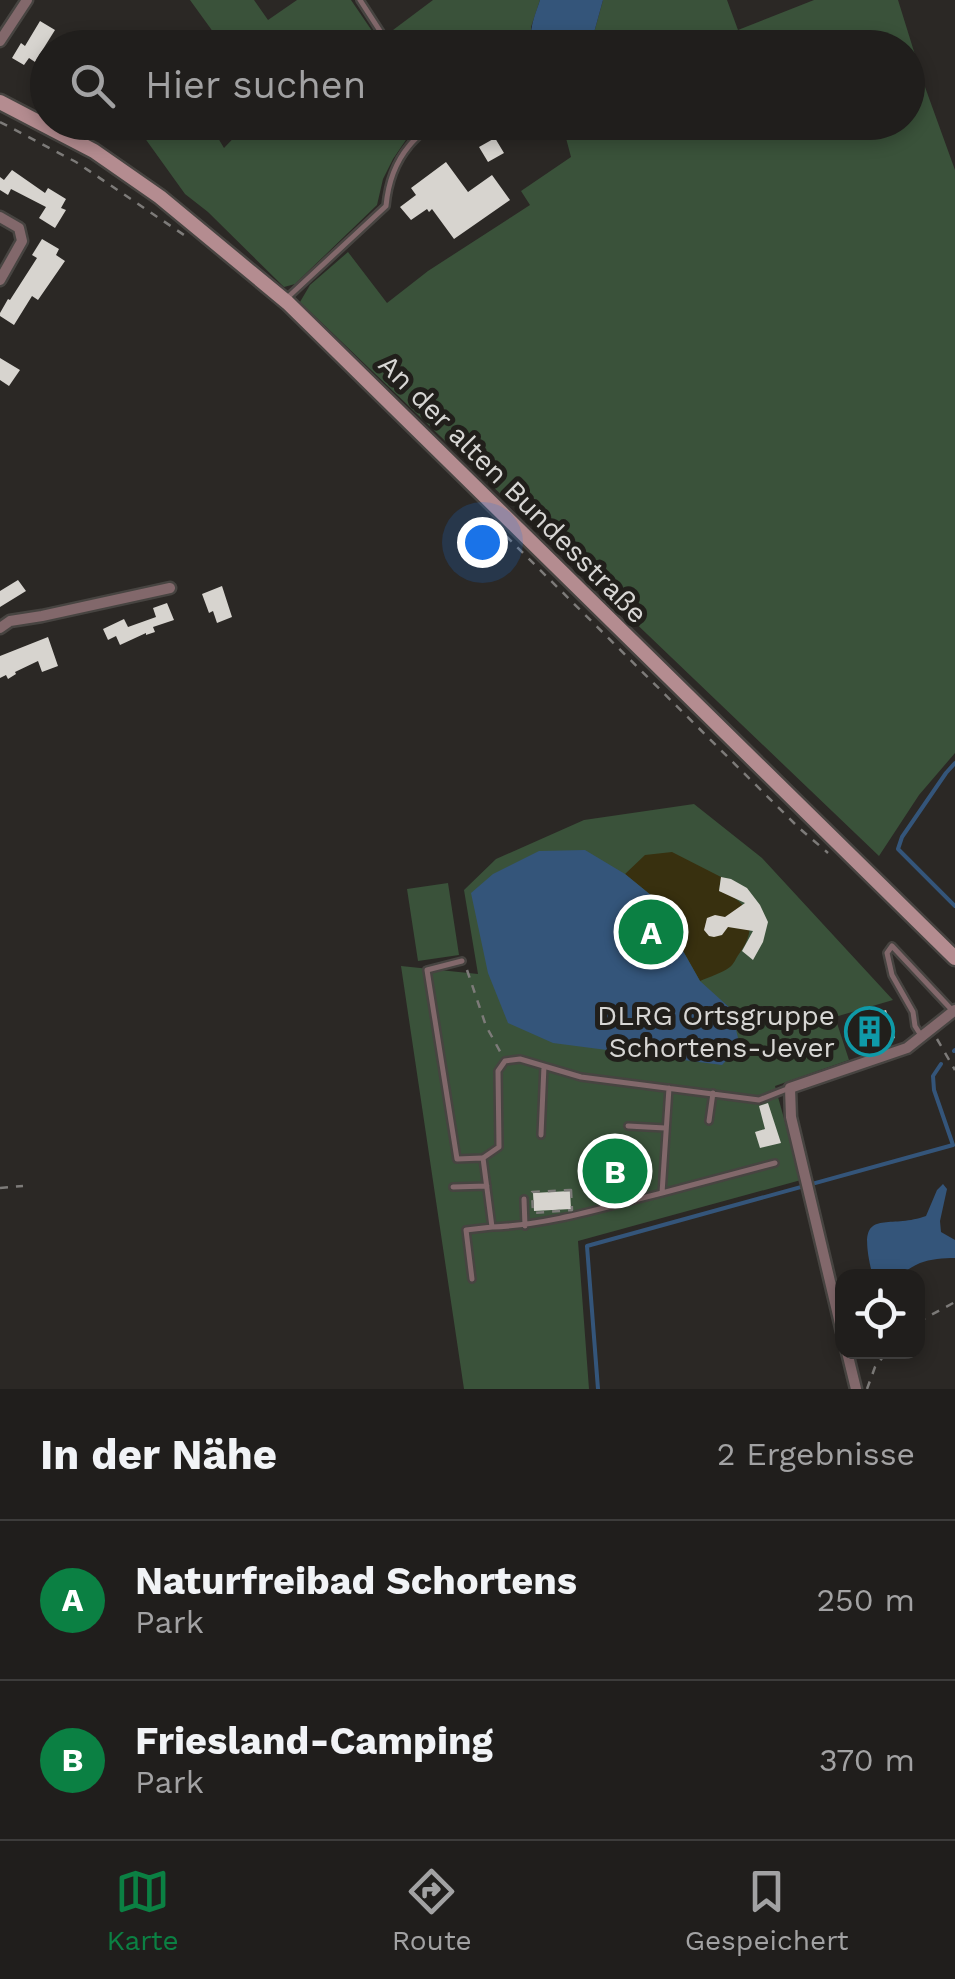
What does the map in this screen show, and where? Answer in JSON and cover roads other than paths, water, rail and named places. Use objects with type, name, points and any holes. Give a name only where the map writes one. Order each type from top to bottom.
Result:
[{"type":"street","points":[[0,41],[27,0]]},
{"type":"street","name":"An der alten Bundesstraße","points":[[0,102],[30,118]]},
{"type":"street","name":"An der alten Bundesstraße","points":[[73,140],[160,197],[285,300],[955,958]]},
{"type":"street","points":[[0,218],[18,228],[22,241],[0,280]]},
{"type":"street","points":[[0,628],[10,620],[170,588]]},
{"type":"street","points":[[835,1303],[792,1117],[790,1088],[907,1048],[954,1011]]},
{"type":"street","points":[[849,1359],[856,1389]]},
{"type":"lane","points":[[360,0],[379,30]]},
{"type":"lane","points":[[285,300],[386,206],[393,172],[414,140]]},
{"type":"lane","points":[[927,1032],[916,1026],[914,1012],[892,975],[887,954],[892,946],[954,1011]]},
{"type":"lane","points":[[462,961],[428,970],[457,1158],[483,1158],[500,1147],[498,1070],[505,1061],[520,1059],[582,1077],[759,1100],[790,1088]]},
{"type":"lane","points":[[541,1135],[544,1066]]},
{"type":"lane","points":[[662,1193],[669,1088]]},
{"type":"lane","points":[[709,1120],[713,1093]]},
{"type":"lane","points":[[628,1126],[666,1128]]},
{"type":"lane","points":[[483,1158],[492,1227]]},
{"type":"lane","points":[[472,1279],[466,1230],[525,1226],[775,1163]]},
{"type":"lane","points":[[611,1166],[614,1204]]},
{"type":"lane","points":[[452,1187],[486,1186]]},
{"type":"lane","points":[[524,1199],[525,1226]]},
{"type":"water","points":[[540,0],[603,0],[595,30],[532,30]]},
{"type":"water","points":[[585,850],[652,896],[700,981],[731,1009],[740,1046],[722,1065],[553,1043],[508,1023],[488,973],[471,893],[493,874],[539,851]]},
{"type":"water","points":[[943,1184],[947,1189],[941,1232],[955,1240],[955,1258],[924,1262],[908,1269],[871,1269],[868,1251],[871,1228],[926,1216]]},
{"type":"waterway","points":[[955,763],[902,837],[898,849],[955,906]]},
{"type":"waterway","points":[[598,1389],[587,1246],[953,1145],[934,1090],[933,1076],[941,1064]]},
{"type":"place","name":"Naturfreibad Schortens","points":[[651,932]]},
{"type":"place","name":"DLRG Ortsgruppe Schortens-Jever","points":[[870,1031]]},
{"type":"place","name":"Friesland-Camping","points":[[615,1171]]}]
